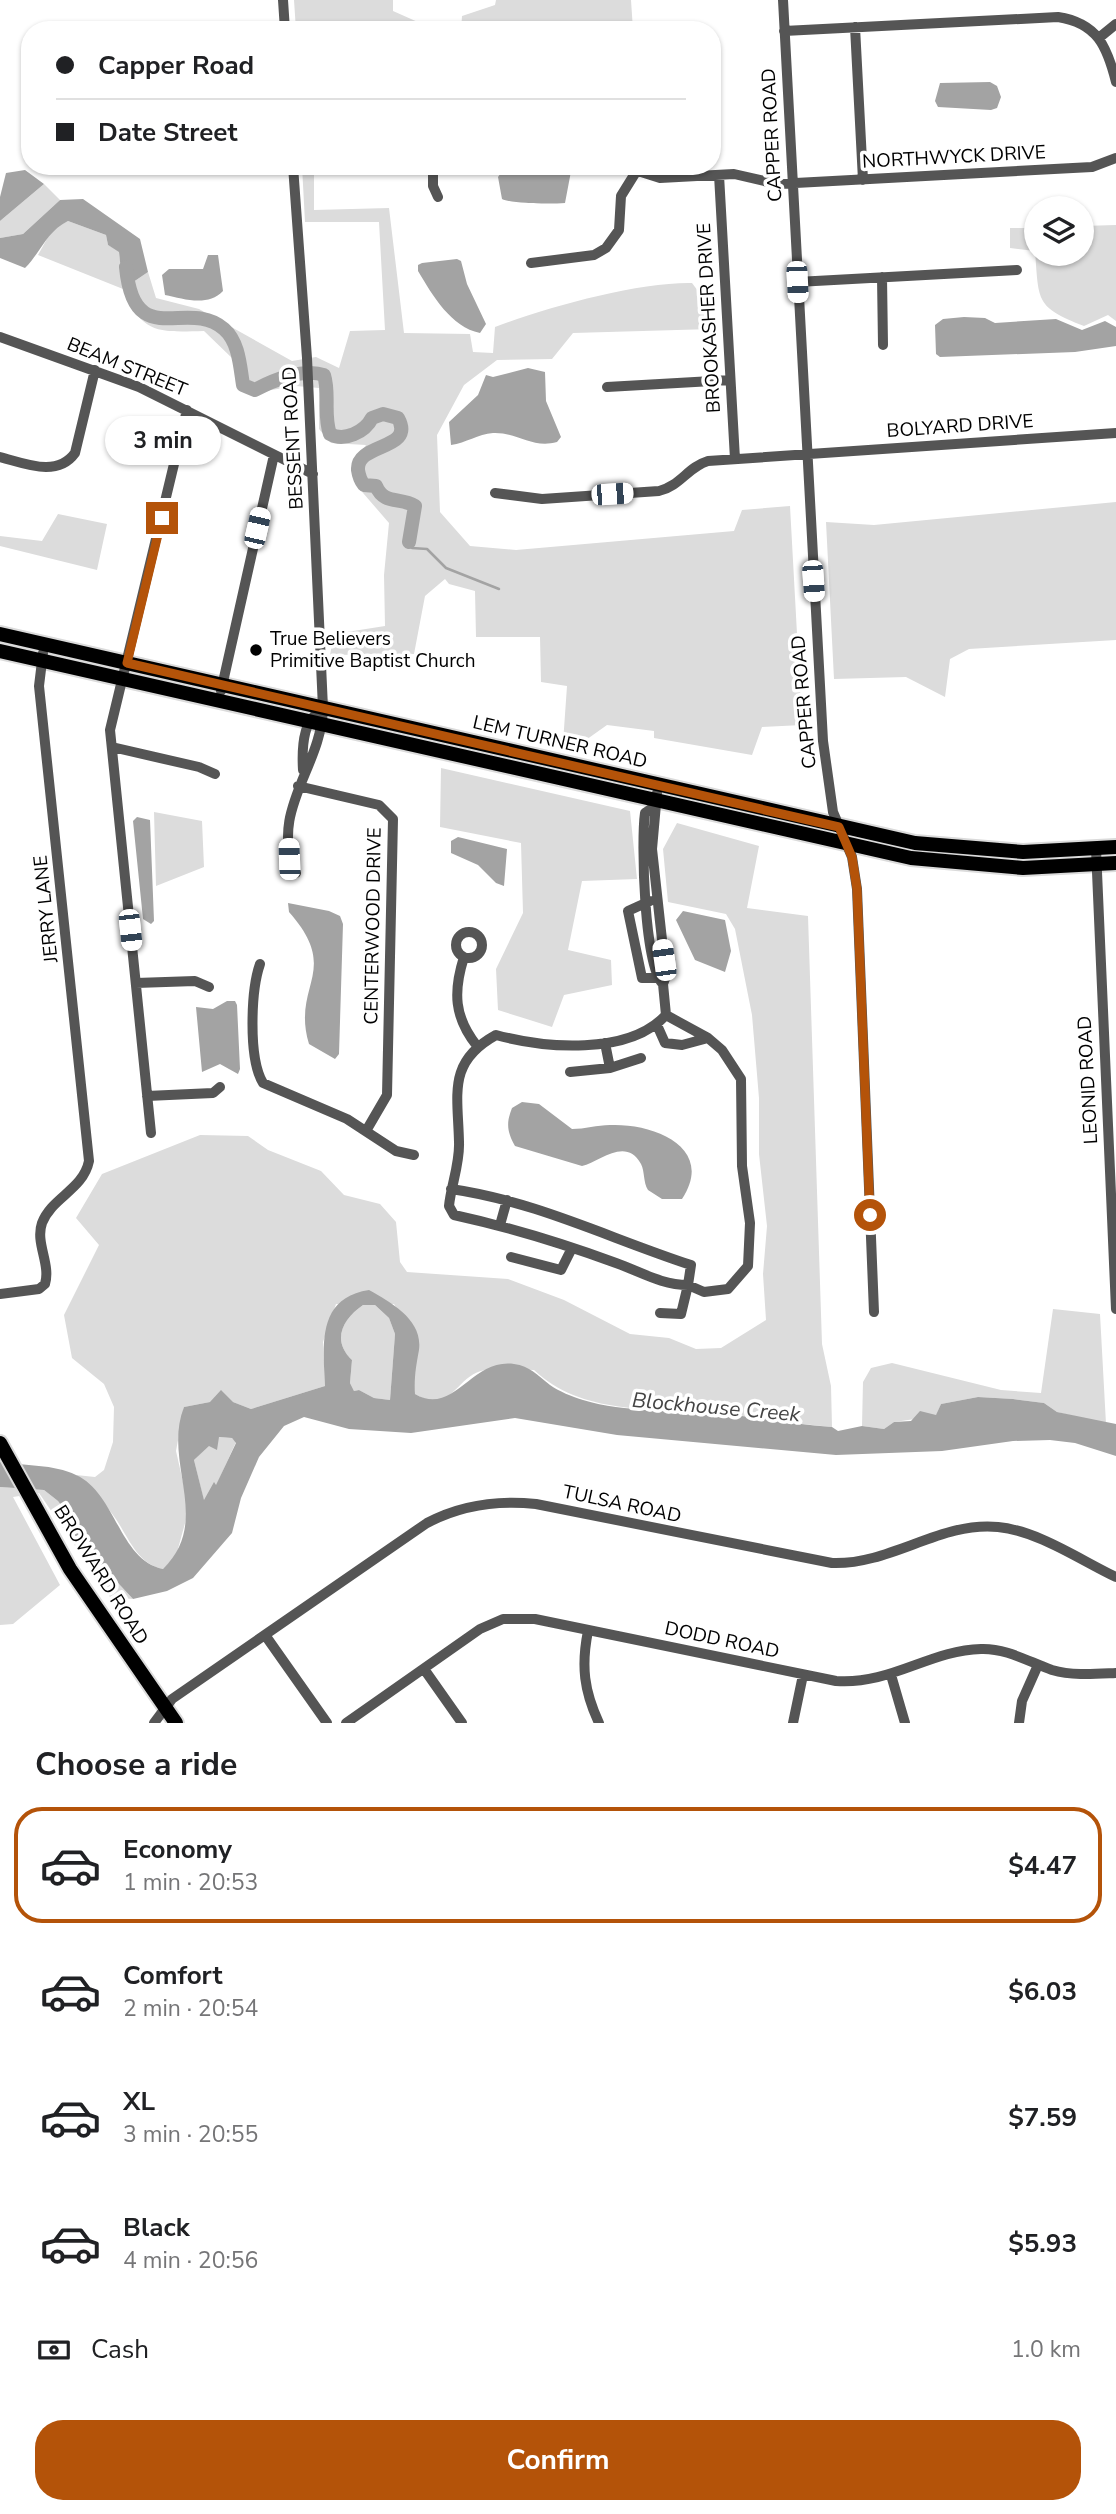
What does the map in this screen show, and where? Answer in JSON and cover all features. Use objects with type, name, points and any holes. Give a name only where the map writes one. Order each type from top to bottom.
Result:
[{"type":"main road","name":"LEM TURNER ROAD","points":[[0,634],[915,843],[974,850],[1036,852],[1116,847]]},
{"type":"main road","name":"LEM TURNER ROAD","points":[[0,651],[485,762],[654,804],[911,858],[1034,868],[1116,863]]},
{"type":"main road","points":[[485,762],[488,746]]},
{"type":"main road","name":"BROWARD ROAD","points":[[3,1448],[70,1569],[176,1723]]},
{"type":"street","points":[[283,0],[284,21]]},
{"type":"street","name":"CAPPER ROAD","points":[[783,0],[823,741],[833,812],[847,845],[857,889],[874,1312]]},
{"type":"street","points":[[784,31],[1058,17],[1083,23],[1100,37],[1110,57],[1116,82]]},
{"type":"street","points":[[1100,37],[1116,24]]},
{"type":"street","points":[[855,27],[863,180]]},
{"type":"street","name":"NORTHWYCK DRIVE","points":[[653,175],[660,178],[744,175],[766,184],[1092,167],[1116,158]]},
{"type":"street","name":"BESSENT ROAD","points":[[294,175],[309,387],[323,708],[316,723],[288,825],[289,859],[296,873]]},
{"type":"street","points":[[433,175],[433,187],[438,197]]},
{"type":"street","points":[[531,263],[594,255],[606,248],[619,230],[621,196],[635,175]]},
{"type":"street","name":"BROOKASHER DRIVE","points":[[719,175],[735,459]]},
{"type":"street","points":[[797,282],[1017,270]]},
{"type":"street","points":[[882,277],[883,345]]},
{"type":"street","name":"BEAM STREET","points":[[0,337],[139,387],[313,474]]},
{"type":"street","points":[[0,457],[53,468],[69,460],[75,453],[95,370]]},
{"type":"street","points":[[607,387],[730,380]]},
{"type":"street","points":[[151,1133],[111,721],[187,410]]},
{"type":"street","name":"BOLYARD DRIVE","points":[[495,494],[531,499],[659,491],[680,482],[699,464],[735,459],[1116,433]]},
{"type":"street","points":[[219,701],[274,455]]},
{"type":"street","name":"JERRY LANE","points":[[0,1294],[39,1289],[46,1284],[41,1224],[87,1171],[90,1152],[39,686],[45,644]]},
{"type":"street","points":[[112,747],[199,767],[215,775]]},
{"type":"street","points":[[651,901],[628,911],[642,978],[660,981],[666,976],[651,901],[652,849],[657,816],[654,804],[659,785]]},
{"type":"street","name":"CENTERWOOD DRIVE","points":[[298,786],[379,805],[393,819],[387,1095],[366,1131]]},
{"type":"street","name":"LEONID ROAD","points":[[1096,849],[1116,1309]]},
{"type":"street","points":[[464,957],[458,987],[458,1009],[463,1028],[477,1046]]},
{"type":"street","points":[[260,964],[253,984],[256,1065],[263,1083],[366,1131],[396,1151],[414,1155]]},
{"type":"street","points":[[136,983],[195,981],[209,987]]},
{"type":"street","points":[[660,981],[666,1015]]},
{"type":"street","points":[[666,1015],[708,1038],[722,1051],[741,1079],[742,1166],[750,1223],[748,1266],[728,1289],[704,1292],[688,1285],[670,1285],[500,1225],[454,1214],[449,1206],[460,1144],[456,1099],[460,1069],[477,1046],[496,1035],[524,1043],[565,1047],[605,1043],[657,1025],[666,1015]]},
{"type":"street","points":[[657,1025],[665,1042],[682,1045],[708,1038]]},
{"type":"street","points":[[605,1043],[610,1068]]},
{"type":"street","points":[[570,1072],[610,1068],[641,1058]]},
{"type":"street","points":[[147,1096],[213,1093],[220,1087]]},
{"type":"street","points":[[451,1189],[507,1200],[573,1220],[641,1249],[691,1265],[681,1314],[660,1313]]},
{"type":"street","points":[[500,1225],[507,1200]]},
{"type":"street","points":[[511,1257],[561,1270],[571,1250]]},
{"type":"street","name":"TULSA ROAD","points":[[154,1723],[172,1699],[427,1523],[451,1512],[491,1503],[536,1504],[832,1563],[864,1562],[960,1531],[998,1527],[1034,1537],[1116,1577]]},
{"type":"street","name":"DODD ROAD","points":[[346,1723],[480,1629],[503,1619],[535,1619],[803,1675],[849,1682],[891,1675],[972,1649],[1001,1651],[1070,1673],[1116,1674]]},
{"type":"street","points":[[589,1631],[582,1668],[589,1702],[600,1723]]},
{"type":"street","points":[[265,1635],[327,1723]]},
{"type":"street","points":[[1019,1723],[1022,1701],[1038,1665]]},
{"type":"street","points":[[424,1668],[462,1723]]},
{"type":"street","points":[[793,1723],[803,1675]]},
{"type":"street","points":[[891,1675],[905,1723]]},
{"type":"shaded area","points":[[294,0],[393,0],[393,11],[416,21],[295,21]]},
{"type":"shaded area","points":[[496,0],[631,0],[632,21],[462,21],[462,16],[495,5]]},
{"type":"shaded area","points":[[990,82],[997,86],[1001,97],[997,108],[991,110],[938,107],[935,101],[940,83]]},
{"type":"shaded area","points":[[21,171],[21,175],[32,175],[44,184],[0,221],[0,197],[6,173]]},
{"type":"shaded area","points":[[302,175],[314,175],[314,210],[389,208],[404,333],[470,334],[473,352],[493,353],[495,327],[516,319],[620,291],[692,283],[710,307],[712,329],[573,333],[552,359],[497,360],[464,385],[437,435],[440,512],[470,546],[516,550],[734,531],[742,510],[790,506],[802,725],[762,727],[752,755],[654,738],[654,731],[607,725],[576,747],[563,743],[567,686],[541,682],[540,637],[476,637],[475,591],[449,584],[445,579],[425,596],[414,654],[330,655],[334,634],[385,626],[384,575],[389,523],[357,486],[353,464],[366,445],[331,443],[319,429],[319,388],[296,386],[247,394],[238,386],[233,359],[204,331],[154,328],[137,315],[123,289],[148,272],[156,298],[199,309],[292,361],[316,357],[339,368],[350,331],[385,330],[379,222],[305,222]]},
{"type":"shaded area","points":[[570,175],[565,203],[507,201],[502,199],[498,177]]},
{"type":"shaded area","points":[[44,184],[60,200],[23,234],[0,238],[0,221]]},
{"type":"shaded area","points":[[83,199],[140,239],[148,272],[123,289],[119,252],[108,245],[106,235],[68,221],[49,236],[25,268],[0,258],[0,238],[23,234],[60,200]]},
{"type":"shaded area","points":[[68,221],[106,235],[108,245],[119,251],[123,289],[38,255],[53,228]]},
{"type":"shaded area","points":[[1116,225],[1116,321],[1108,315],[1084,326],[1048,307],[1039,292],[1036,266],[1094,266],[1094,226]]},
{"type":"shaded area","points":[[1010,228],[1024,228],[1024,250],[1010,248]]},
{"type":"shaded area","points":[[208,255],[218,255],[223,291],[203,300],[165,295],[162,275],[169,269],[203,269]]},
{"type":"shaded area","points":[[457,259],[461,261],[467,284],[486,324],[480,333],[460,324],[444,309],[418,271],[418,265],[422,263]]},
{"type":"shaded area","points":[[985,318],[995,323],[1056,319],[1082,330],[1105,321],[1116,327],[1116,346],[1075,352],[940,357],[936,354],[935,325],[943,319]]},
{"type":"shaded area","points":[[528,368],[545,372],[546,401],[561,437],[557,442],[532,442],[493,433],[451,445],[449,422],[478,395],[486,375],[493,377]]},
{"type":"shaded area","points":[[1116,502],[1116,640],[969,649],[950,659],[945,697],[906,677],[834,679],[826,522],[874,525]]},
{"type":"shaded area","points":[[58,514],[107,524],[97,570],[0,546],[0,536],[42,541]]},
{"type":"shaded area","points":[[441,768],[630,811],[637,879],[582,881],[568,950],[611,960],[612,985],[564,995],[552,1027],[498,1010],[496,969],[523,913],[521,843],[440,827]]},
{"type":"shaded area","points":[[154,812],[202,821],[204,867],[156,886]]},
{"type":"shaded area","points":[[137,817],[150,820],[154,921],[151,924],[143,919],[133,821]]},
{"type":"shaded area","points":[[677,823],[759,846],[747,908],[808,916],[822,1344],[831,1386],[832,1427],[729,1414],[642,1409],[595,1402],[553,1385],[534,1370],[485,1370],[475,1373],[446,1397],[428,1399],[415,1394],[413,1369],[419,1348],[394,1304],[336,1304],[323,1342],[325,1386],[251,1409],[233,1402],[210,1402],[184,1407],[176,1451],[188,1504],[187,1516],[176,1556],[163,1569],[146,1561],[100,1499],[76,1475],[95,1477],[104,1470],[113,1442],[114,1407],[104,1384],[72,1358],[64,1315],[99,1245],[76,1218],[102,1174],[200,1135],[248,1136],[268,1150],[321,1171],[344,1195],[380,1204],[396,1222],[400,1262],[407,1272],[508,1279],[564,1300],[630,1334],[669,1338],[696,1349],[721,1348],[766,1320],[763,1274],[767,1226],[759,1154],[759,1098],[752,1015],[735,929],[726,914],[668,902],[663,849]]},
{"type":"shaded area","points":[[458,837],[507,849],[504,886],[496,883],[478,865],[451,853],[451,841]]},
{"type":"shaded area","points":[[288,903],[329,911],[340,916],[343,924],[339,1054],[335,1059],[309,1044],[305,1024],[314,964],[312,950],[304,932],[289,912]]},
{"type":"shaded area","points":[[683,911],[725,920],[731,951],[725,972],[695,960],[676,920]]},
{"type":"shaded area","points":[[227,1001],[235,1001],[237,1005],[240,1069],[238,1074],[220,1064],[202,1072],[196,1007],[213,1009]]},
{"type":"shaded area","points":[[522,1102],[539,1104],[572,1129],[627,1125],[661,1134],[675,1142],[685,1152],[691,1165],[690,1181],[682,1199],[662,1199],[648,1190],[641,1164],[628,1152],[612,1153],[582,1166],[515,1146],[508,1123],[512,1108]]},
{"type":"shaded area","points":[[369,1290],[396,1307],[411,1321],[419,1339],[415,1394],[429,1399],[452,1393],[486,1369],[514,1364],[529,1369],[561,1392],[599,1404],[632,1409],[731,1415],[832,1427],[838,1431],[862,1426],[884,1429],[894,1422],[911,1421],[920,1411],[936,1415],[941,1404],[978,1397],[1013,1399],[1044,1403],[1057,1412],[1116,1424],[1116,1456],[1075,1443],[1050,1440],[1013,1441],[942,1451],[836,1455],[617,1435],[515,1418],[411,1433],[349,1429],[304,1417],[284,1426],[259,1457],[241,1498],[232,1533],[193,1578],[167,1591],[133,1599],[76,1538],[69,1516],[58,1501],[44,1490],[0,1487],[0,1462],[49,1467],[76,1475],[100,1496],[136,1553],[148,1563],[163,1569],[177,1550],[184,1531],[186,1511],[178,1449],[184,1407],[210,1402],[221,1390],[233,1402],[251,1409],[325,1386],[324,1339],[327,1325],[340,1302]],"holes":[[[363,1305],[375,1305],[389,1318],[395,1334],[390,1400],[374,1398],[359,1390],[354,1391],[350,1383],[352,1360],[342,1345],[342,1330],[350,1317]],[[219,1437],[232,1438],[236,1443],[216,1485],[214,1482],[204,1500],[194,1460],[209,1446],[217,1450]]]},
{"type":"shaded area","points":[[363,1305],[375,1305],[389,1318],[395,1334],[390,1400],[374,1398],[359,1390],[354,1391],[350,1383],[352,1360],[342,1345],[342,1330],[350,1317]]},
{"type":"shaded area","points":[[1053,1309],[1100,1314],[1106,1424],[1057,1412],[1044,1403],[978,1397],[941,1404],[936,1416],[894,1422],[884,1429],[862,1426],[863,1382],[871,1368],[892,1363],[1001,1390],[1041,1393]]},
{"type":"shaded area","points":[[218,1437],[232,1438],[236,1442],[216,1486],[204,1501],[194,1460]]},
{"type":"shaded area","points":[[0,1487],[44,1490],[58,1501],[69,1516],[76,1538],[133,1599],[110,1597],[39,1493],[13,1497],[60,1585],[13,1624],[0,1625]]},
{"type":"waterway","points":[[126,267],[131,293],[139,308],[151,316],[209,321],[229,334],[236,347],[243,385],[255,390],[298,374],[324,375],[330,434],[341,437],[354,434],[364,428],[372,418],[383,414],[398,418],[401,429],[399,436],[393,442],[366,455],[360,461],[358,470],[364,485],[376,486],[383,496],[415,506],[409,542]]},
{"type":"waterway","points":[[409,542],[412,548],[427,549],[446,568],[499,589]]},
{"type":"place","name":"True Believers Primitive Baptist Church","points":[[256,650]]},
{"type":"route","points":[[162,518],[127,663],[839,827],[856,872],[870,1215]]},
{"type":"water label","name":"Blockhouse Creek","points":[[716,1407]]}]
